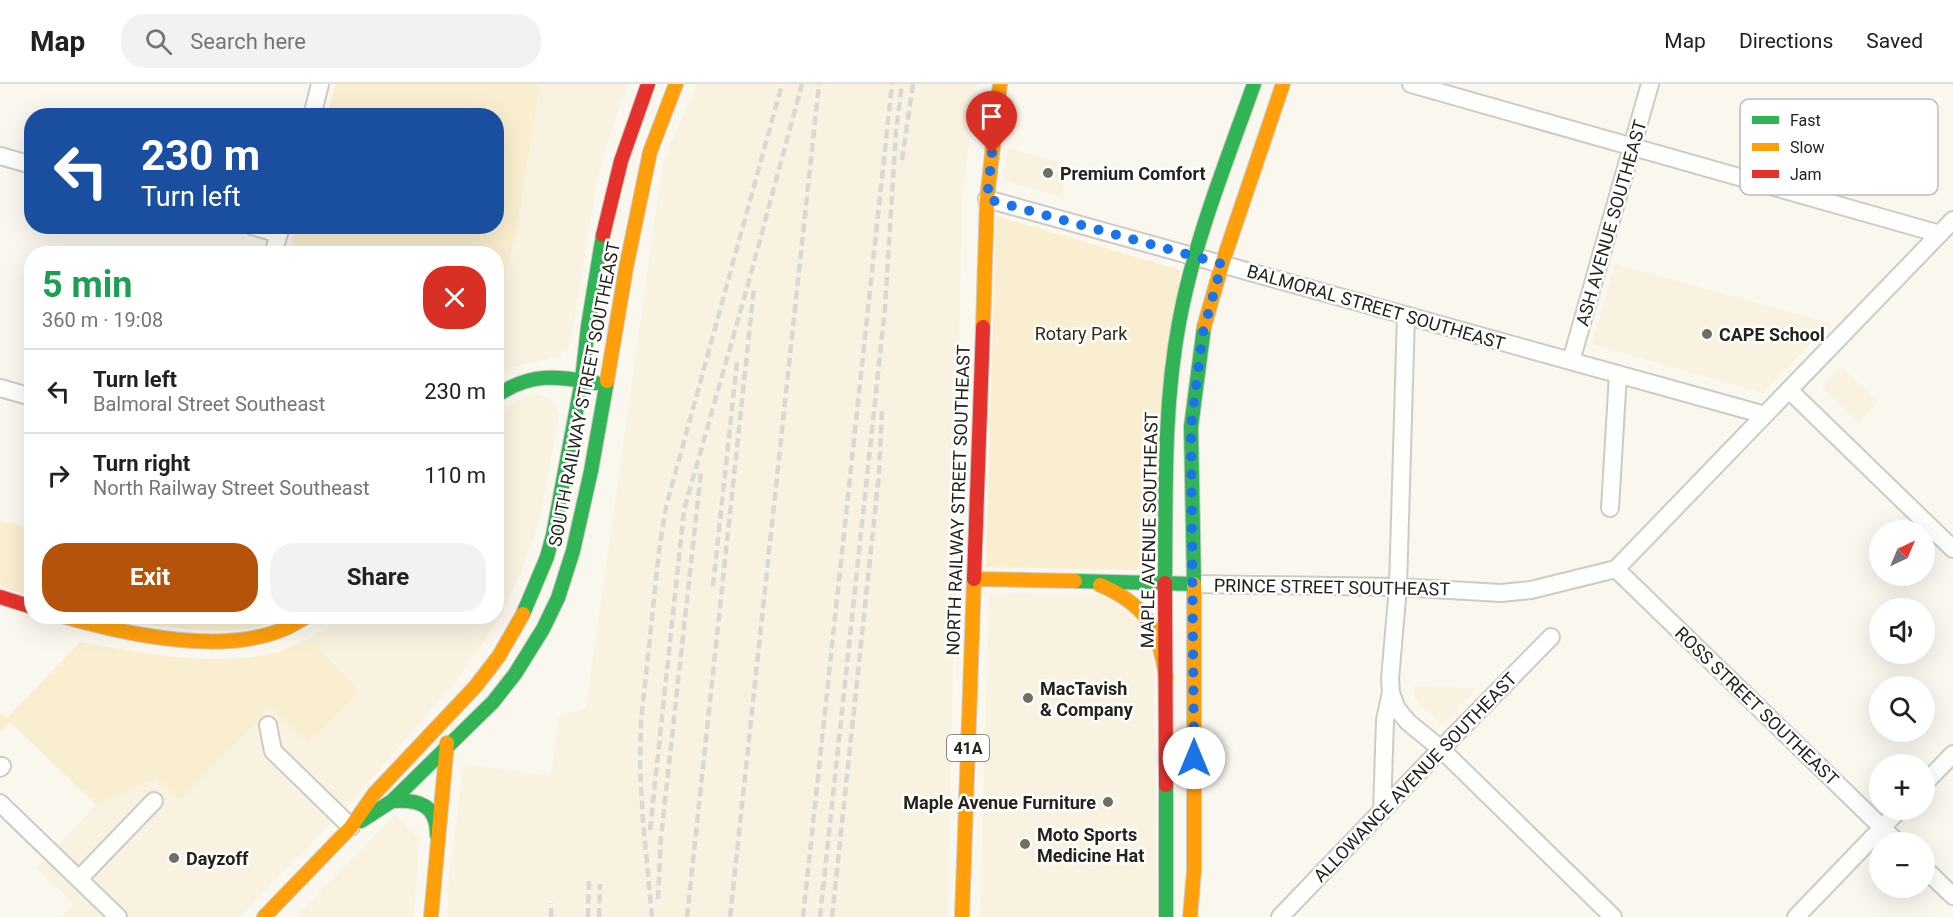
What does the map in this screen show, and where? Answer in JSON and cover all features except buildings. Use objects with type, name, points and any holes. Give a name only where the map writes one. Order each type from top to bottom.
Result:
[{"type":"main road","name":"SOUTH RAILWAY STREET SOUTHEAST","points":[[351,827],[374,794],[475,687],[499,656],[536,586],[553,535],[582,380],[590,314],[609,205],[625,146],[648,84]]},
{"type":"main road","name":"SOUTH RAILWAY STREET SOUTHEAST","points":[[351,827],[392,801],[493,702],[515,674],[543,629],[558,598],[573,551],[591,471],[604,384],[638,203],[650,152],[676,84]]},
{"type":"main road","name":"NORTH RAILWAY STREET SOUTHEAST","points":[[962,917],[987,199],[1000,84]]},
{"type":"main road","name":"MAPLE AVENUE SOUTHEAST","points":[[1166,917],[1167,424],[1179,324],[1195,256],[1254,84]]},
{"type":"main road","points":[[1190,917],[1194,871],[1194,584],[1191,427],[1203,332],[1222,264],[1283,84]]},
{"type":"main road","points":[[504,391],[539,376],[604,384]]},
{"type":"main road","name":"PRINCE STREET SOUTHEAST","points":[[974,579],[1194,584]]},
{"type":"main road","points":[[1090,581],[1123,594],[1142,610],[1160,642],[1166,678]]},
{"type":"main road","points":[[0,597],[24,604]]},
{"type":"main road","points":[[94,624],[126,632],[214,640],[264,637],[294,624]]},
{"type":"main road","points":[[431,917],[447,749],[447,717]]},
{"type":"main road","points":[[392,801],[412,800],[427,808],[436,820],[438,839]]},
{"type":"main road","points":[[264,917],[351,827]]},
{"type":"street","points":[[314,108],[320,84]]},
{"type":"street","points":[[1411,84],[1740,177]]},
{"type":"street","name":"ASH AVENUE SOUTHEAST","points":[[1571,361],[1650,84]]},
{"type":"street","points":[[0,156],[24,163]]},
{"type":"street","points":[[1802,195],[1940,234]]},
{"type":"street","name":"BALMORAL STREET SOUTHEAST","points":[[987,199],[1765,415]]},
{"type":"street","points":[[1616,569],[1953,220]]},
{"type":"street","points":[[1406,315],[1398,587],[1390,678],[1394,704],[1401,715],[1441,749],[1613,917]]},
{"type":"street","points":[[1610,508],[1618,374]]},
{"type":"street","points":[[0,388],[24,395]]},
{"type":"street","points":[[1789,390],[1953,549]]},
{"type":"street","name":"PRINCE STREET SOUTHEAST","points":[[1194,584],[1398,587],[1511,592],[1532,590],[1616,569]]},
{"type":"street","name":"ROSS STREET SOUTHEAST","points":[[1616,569],[1886,832]]},
{"type":"street","name":"ALLOWANCE AVENUE SOUTHEAST","points":[[1280,917],[1551,638]]},
{"type":"street","points":[[1382,812],[1385,720],[1391,692]]},
{"type":"street","points":[[268,725],[273,751],[351,827]]},
{"type":"street","points":[[1935,773],[1953,754]]},
{"type":"street","points":[[79,879],[154,801]]},
{"type":"street","points":[[0,803],[118,917]]},
{"type":"street","points":[[1796,917],[1890,820]]},
{"type":"street","points":[[1935,879],[1953,896]]},
{"type":"shaded area","points":[[540,84],[628,84],[606,146],[597,181],[570,346],[559,356],[514,367],[504,372],[504,276],[516,231]]},
{"type":"shaded area","points":[[697,84],[977,84],[962,199],[948,917],[447,917],[449,874],[464,764],[551,776],[559,716],[586,708],[663,161]]},
{"type":"shaded area","points":[[1008,148],[1070,165],[1061,197],[1003,181]]},
{"type":"shaded area","name":"CAPE School","points":[[1615,264],[1830,323],[1763,393],[1592,344]]},
{"type":"shaded area","points":[[1842,367],[1878,402],[1858,423],[1822,387]]},
{"type":"shaded area","points":[[534,394],[547,397],[555,405],[559,416],[539,523],[504,610],[504,410],[522,398]]},
{"type":"shaded area","points":[[989,593],[1097,594],[1128,606],[1153,646],[1157,917],[980,917]]},
{"type":"shaded area","points":[[332,624],[495,624],[450,688],[350,803],[240,917],[61,917],[74,904],[36,868],[96,805],[157,778],[180,800],[270,706],[308,742],[360,689],[309,639]]},
{"type":"shaded area","points":[[1414,686],[1478,688],[1442,725],[1414,698]]},
{"type":"shaded area","points":[[395,815],[419,838],[414,917],[295,917]]},
{"type":"green space","points":[[336,84],[540,84],[516,232],[504,279],[504,246],[291,246],[294,234],[504,234],[504,108],[329,108]]},
{"type":"green space","name":"Rotary Park","points":[[996,216],[1180,270],[1153,556],[1135,570],[986,567]]},
{"type":"green space","points":[[0,521],[24,526],[24,595],[0,586]]},
{"type":"green space","points":[[149,624],[266,624],[248,629],[212,631]]},
{"type":"green space","points":[[309,639],[360,689],[308,743],[270,707],[180,800],[157,778],[96,805],[10,722],[0,732],[0,713],[7,718],[80,642],[177,657],[226,659],[275,653]]},
{"type":"railway","points":[[652,917],[640,767],[641,722],[659,551],[666,507],[782,84]]},
{"type":"railway","points":[[650,830],[684,510],[802,84]]},
{"type":"railway","points":[[730,917],[819,84]]},
{"type":"railway","points":[[803,917],[892,84]]},
{"type":"railway","points":[[820,917],[885,308],[896,131],[902,84]]},
{"type":"railway","points":[[902,160],[913,84]]},
{"type":"railway","points":[[687,917],[754,288]]},
{"type":"railway","points":[[713,586],[737,362]]},
{"type":"railway","points":[[832,917],[879,474],[882,411]]},
{"type":"railway","points":[[658,899],[661,837],[701,472]]},
{"type":"railway","points":[[588,917],[589,880]]},
{"type":"railway","points":[[599,917],[600,884]]},
{"type":"railway","points":[[551,903],[551,917]]},
{"type":"traffic: fast","points":[[1165,583],[1168,420],[1179,323],[1202,232],[1254,84]]},
{"type":"traffic: fast","points":[[523,614],[547,557],[553,535],[582,380],[588,326],[603,235]]},
{"type":"traffic: fast","points":[[1075,581],[1194,584],[1191,427],[1204,327]]},
{"type":"traffic: fast","points":[[504,391],[532,379],[556,378],[596,383]]},
{"type":"traffic: fast","points":[[361,821],[392,801],[493,702],[515,674],[543,629],[558,598],[573,551],[591,471],[607,381]]},
{"type":"traffic: fast","points":[[1166,785],[1166,917]]},
{"type":"traffic: fast","points":[[392,801],[410,801],[425,806],[434,817],[437,835]]},
{"type":"traffic: slow","points":[[607,381],[626,268],[650,152],[676,84]]},
{"type":"traffic: slow","points":[[983,327],[987,199],[1000,84]]},
{"type":"traffic: slow","points":[[1204,327],[1222,264],[1283,84]]},
{"type":"traffic: slow","points":[[962,917],[974,579],[1075,581]]},
{"type":"traffic: slow","points":[[1190,917],[1194,871],[1194,584]]},
{"type":"traffic: slow","points":[[1100,585],[1129,601],[1148,621],[1159,646],[1166,678]]},
{"type":"traffic: slow","points":[[264,917],[351,827],[374,794],[475,687],[499,656],[523,614]]},
{"type":"traffic: slow","points":[[94,624],[143,635],[203,641],[232,641],[259,637],[294,624]]},
{"type":"traffic: slow","points":[[431,917],[447,743]]},
{"type":"traffic: jam","points":[[603,235],[621,161],[648,84]]},
{"type":"traffic: jam","points":[[974,579],[983,327]]},
{"type":"traffic: jam","points":[[1165,583],[1166,785]]},
{"type":"traffic: jam","points":[[0,597],[24,604]]},
{"type":"place","name":"Premium Comfort","points":[[1048,173]]},
{"type":"place","name":"CAPE School","points":[[1707,334]]},
{"type":"place","name":"MacTavish & Company","points":[[1028,698]]},
{"type":"place","name":"Maple Avenue Furniture","points":[[1108,802]]},
{"type":"place","name":"Moto Sports Medicine Hat","points":[[1025,844]]},
{"type":"place","name":"Dayzoff","points":[[174,858]]},
{"type":"route","points":[[992,153],[987,199],[1222,264],[1203,332],[1191,427],[1194,758]]}]
